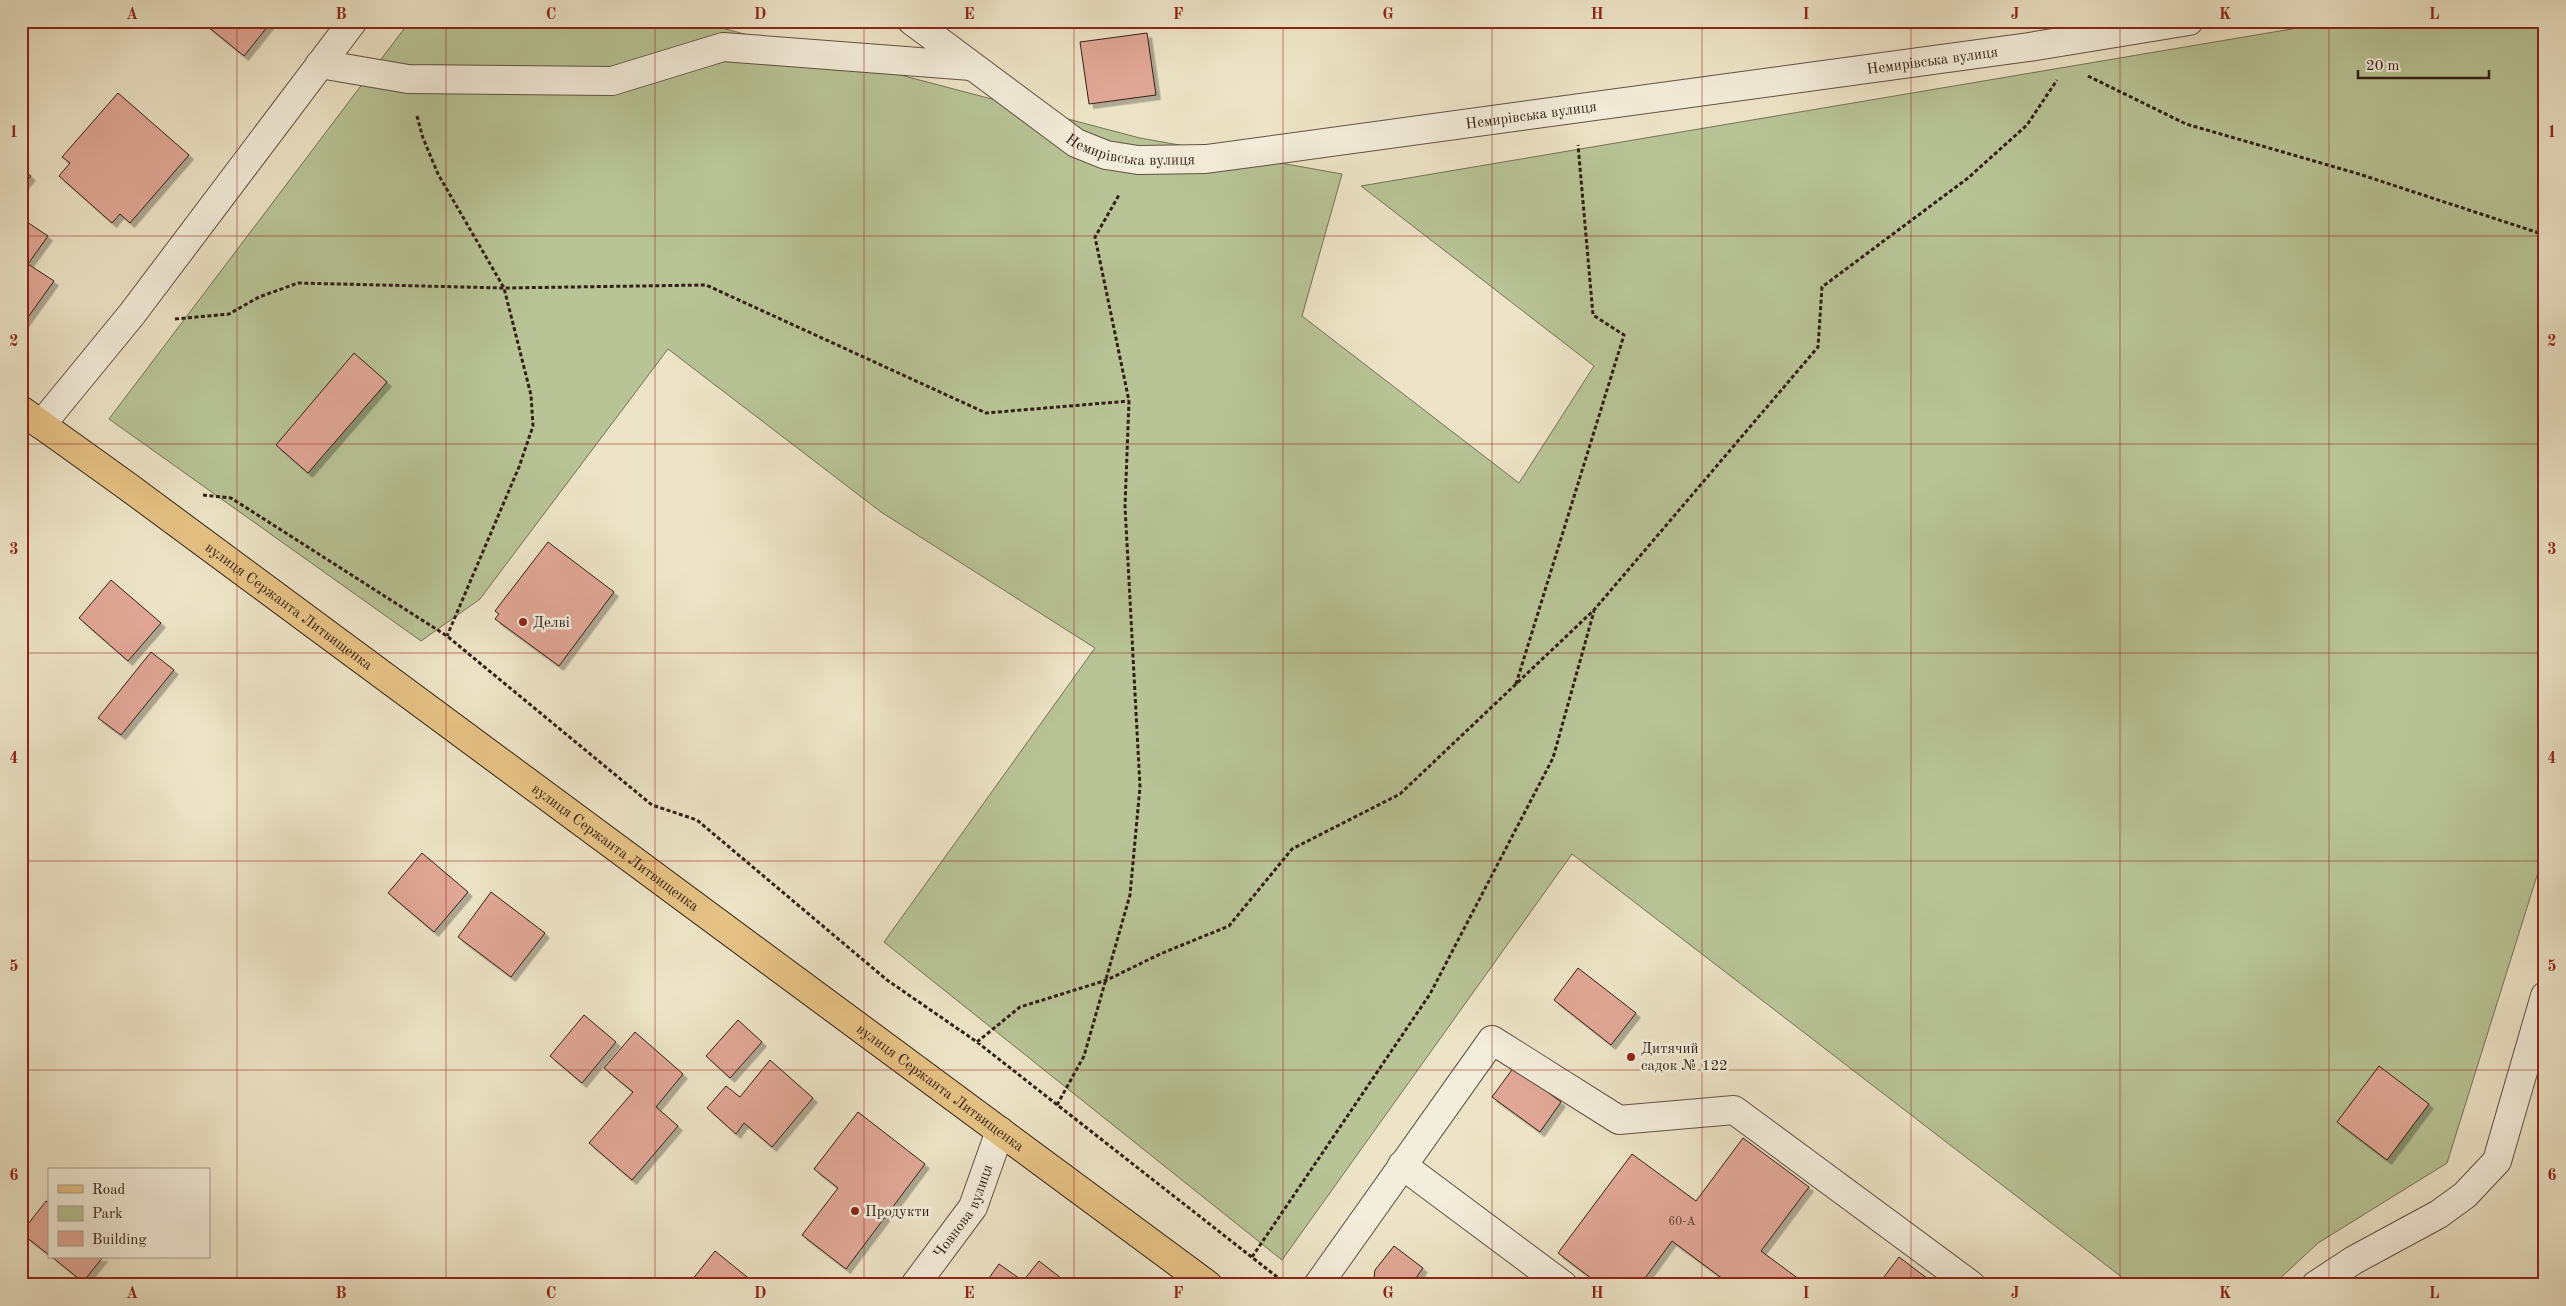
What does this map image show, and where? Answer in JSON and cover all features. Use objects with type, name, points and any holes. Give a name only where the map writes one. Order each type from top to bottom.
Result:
[{"type":"main road","name":"вулиця Сержанта Литвищенка","points":[[31,418],[127,486],[1208,1285]]},
{"type":"street","points":[[31,418],[132,314],[353,21]]},
{"type":"street","name":"Немирівська вулиця","points":[[912,21],[1076,143],[1106,155],[1138,160],[1206,159],[2029,48],[2189,21]]},
{"type":"street","points":[[320,64],[408,79],[612,81],[723,47],[971,66]]},
{"type":"street","points":[[2316,1285],[2354,1260],[2439,1214],[2465,1195],[2497,1161],[2545,996]]},
{"type":"street","points":[[1318,1285],[1492,1040],[1619,1120],[1734,1110],[1971,1285]]},
{"type":"street","name":"Човнова вулиця","points":[[915,1285],[973,1207],[1000,1131]]},
{"type":"street","points":[[1402,1165],[1563,1285]]},
{"type":"path","points":[[977,1042],[1020,1007],[1107,980],[1160,954],[1229,926],[1292,849],[1400,794],[1594,610],[1818,347],[1822,286],[1968,178],[2026,125],[2067,66],[2029,48]]},
{"type":"path","points":[[2084,74],[2186,124],[2359,174],[2545,235]]},
{"type":"path","points":[[408,79],[423,138],[438,174],[504,288],[531,395],[532,426],[518,467],[447,636]]},
{"type":"path","points":[[1515,684],[1624,336],[1592,315],[1574,109]]},
{"type":"path","points":[[1057,1105],[1084,1056],[1130,895],[1140,787],[1125,506],[1129,401],[1095,237],[1138,160]]},
{"type":"path","points":[[132,314],[181,320],[228,314],[259,297],[298,283],[504,288],[706,285],[986,413],[1129,401]]},
{"type":"path","points":[[194,494],[232,498],[447,636],[652,805],[697,820],[887,980],[977,1042],[1288,1285]]},
{"type":"path","points":[[1252,1258],[1430,994],[1553,758],[1594,610]]},
{"type":"green space","points":[[410,21],[695,21],[1140,138],[1342,174],[1302,316],[1519,483],[1594,366],[1361,186],[2339,21],[2545,21],[2545,850],[2447,1163],[2318,1243],[2273,1285],[2132,1285],[1572,854],[1282,1260],[884,942],[1095,648],[881,512],[668,349],[480,599],[421,641],[109,419]]},
{"type":"building","points":[[201,21],[272,21],[244,56]]},
{"type":"building","points":[[1147,33],[1156,95],[1089,104],[1080,42]]},
{"type":"building","points":[[118,93],[189,155],[130,223],[120,214],[112,223],[59,176],[70,163],[62,157]]},
{"type":"building","points":[[21,168],[31,176],[21,188]]},
{"type":"building","points":[[24,220],[48,236],[28,264],[54,281],[21,327],[21,224]]},
{"type":"building","points":[[354,353],[387,382],[308,473],[276,445]]},
{"type":"building","points":[[548,542],[614,592],[559,666],[495,619],[499,614],[495,611]]},
{"type":"building","points":[[111,580],[161,623],[128,661],[79,618]]},
{"type":"building","points":[[151,652],[174,670],[121,735],[98,718]]},
{"type":"building","points":[[422,853],[468,892],[434,932],[388,893]]},
{"type":"building","points":[[491,892],[545,933],[511,977],[458,937]]},
{"type":"building","points":[[1578,968],[1636,1013],[1611,1045],[1554,1000]]},
{"type":"building","points":[[584,1015],[616,1042],[582,1083],[550,1056]]},
{"type":"building","points":[[738,1020],[762,1042],[730,1078],[706,1056]]},
{"type":"building","points":[[635,1032],[683,1074],[656,1107],[678,1126],[632,1180],[589,1143],[633,1092],[604,1068]]},
{"type":"building","points":[[770,1060],[813,1098],[772,1147],[744,1123],[736,1134],[707,1108],[726,1086],[740,1097]]},
{"type":"building","points":[[2379,1066],[2429,1104],[2387,1160],[2337,1122]]},
{"type":"building","points":[[1514,1067],[1561,1102],[1540,1132],[1492,1097]]},
{"type":"building","name":"Продукти","points":[[858,1112],[925,1164],[846,1269],[802,1235],[838,1188],[814,1169]]},
{"type":"building","points":[[1743,1138],[1809,1187],[1761,1251],[1807,1285],[1731,1285],[1672,1241],[1640,1285],[1600,1285],[1558,1253],[1632,1154],[1696,1201]]},
{"type":"building","points":[[46,1201],[48,1202],[48,1254],[21,1233]]},
{"type":"building","points":[[1394,1246],[1423,1268],[1411,1285],[1373,1285],[1375,1270]]},
{"type":"building","points":[[715,1251],[757,1285],[688,1285]]},
{"type":"building","points":[[1899,1257],[1936,1285],[1878,1285]]},
{"type":"building","points":[[53,1258],[102,1258],[83,1282]]},
{"type":"building","points":[[1039,1261],[1070,1285],[984,1285],[999,1264],[1023,1281]]},
{"type":"place","name":"Делві","points":[[523,622]]},
{"type":"place","name":"Дитячий садок № 122","points":[[1631,1057]]},
{"type":"place","name":"Продукти","points":[[855,1211]]}]
